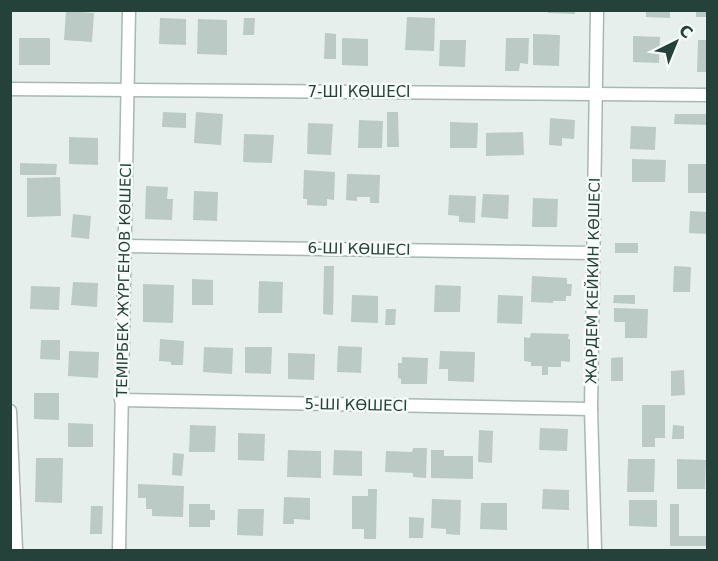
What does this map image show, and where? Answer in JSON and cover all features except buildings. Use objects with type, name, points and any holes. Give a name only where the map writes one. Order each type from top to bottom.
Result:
[{"type":"street","name":"ТЕМІРБЕК ЖҮРГЕНОВ КӨШЕСІ","points":[[119,550],[129,10]]},
{"type":"street","name":"ЖАРДЕМ КЕЙКИН КӨШЕСІ","points":[[595,550],[591,409],[597,10]]},
{"type":"street","name":"7-ШІ КӨШЕСІ","points":[[10,89],[708,95]]},
{"type":"street","name":"6-ШІ КӨШЕСІ","points":[[125,246],[594,253]]},
{"type":"street","name":"5-ШІ КӨШЕСІ","points":[[121,400],[591,409]]},
{"type":"street","points":[[10,411],[16,550]]}]
